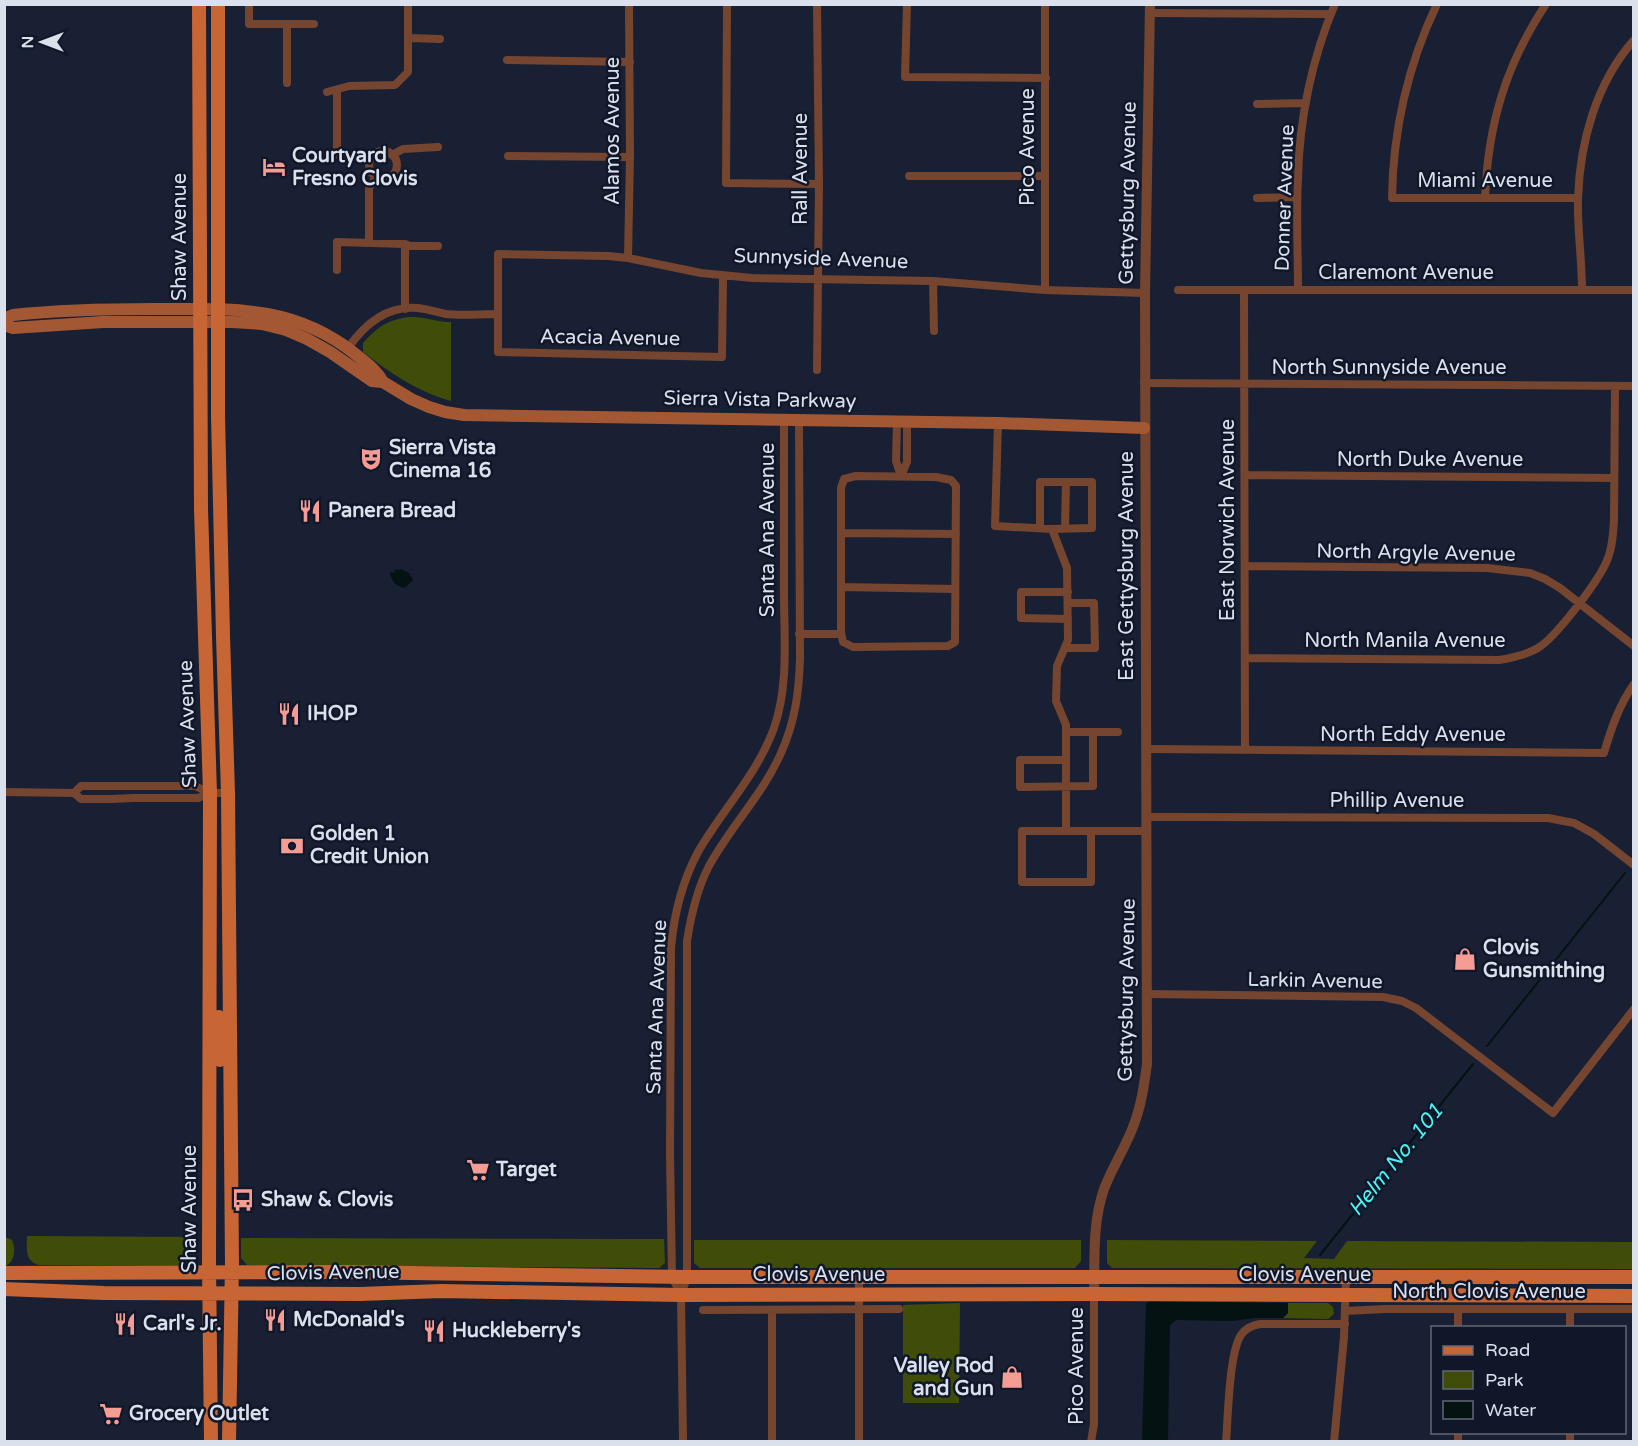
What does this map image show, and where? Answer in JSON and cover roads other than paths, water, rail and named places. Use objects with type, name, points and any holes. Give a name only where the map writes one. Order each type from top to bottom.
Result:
[{"type":"main road","name":"Shaw Avenue","points":[[199,4],[201,502],[210,793],[209,1382],[211,1442]]},
{"type":"main road","points":[[205,4],[208,27],[209,87],[211,93],[218,99]]},
{"type":"main road","name":"Shaw Avenue","points":[[218,4],[218,415],[228,793],[232,1272],[229,1442]]},
{"type":"main road","points":[[199,92],[207,97],[209,102],[209,169],[218,223]]},
{"type":"main road","points":[[4,319],[13,315],[60,310],[218,316]]},
{"type":"main road","name":"Sierra Vista Parkway","points":[[218,316],[264,312],[310,325],[348,348],[378,372],[383,382]]},
{"type":"main road","points":[[4,325],[13,328],[200,315]]},
{"type":"main road","name":"Sierra Vista Parkway","points":[[218,316],[274,327],[307,339],[372,381],[383,382],[429,407],[464,415],[998,423],[1144,428]]},
{"type":"main road","points":[[274,327],[302,330],[339,349],[348,348]]},
{"type":"main road","points":[[201,502],[209,509],[212,566],[222,600]]},
{"type":"main road","points":[[211,1007],[219,1017],[221,1076],[230,1106]]},
{"type":"main road","name":"Clovis Avenue","points":[[4,1273],[457,1273],[679,1277],[1634,1277]]},
{"type":"main road","name":"Clovis Avenue","points":[[4,1289],[104,1293],[360,1294],[449,1291],[681,1295],[1634,1296]]},
{"type":"main road","points":[[209,1382],[219,1414],[220,1442]]},
{"type":"street","points":[[249,4],[249,24],[314,24]]},
{"type":"street","points":[[327,92],[349,86],[395,85],[408,72],[408,4]]},
{"type":"street","name":"Alamos Avenue","points":[[628,258],[629,4]]},
{"type":"street","points":[[727,4],[726,183],[819,184]]},
{"type":"street","name":"Rall Avenue","points":[[817,4],[819,184],[817,370]]},
{"type":"street","points":[[907,4],[905,77],[1046,78]]},
{"type":"street","name":"Pico Avenue","points":[[1044,290],[1045,4]]},
{"type":"street","name":"Donner Avenue","points":[[1298,289],[1299,151],[1306,103],[1319,47],[1335,4]]},
{"type":"street","name":"Miami Avenue","points":[[1437,4],[1426,27],[1404,92],[1393,166],[1392,198],[1578,198]]},
{"type":"street","points":[[1485,198],[1486,164],[1492,127],[1501,96],[1524,42],[1546,4]]},
{"type":"street","points":[[1150,9],[1331,14]]},
{"type":"street","name":"Gettysburg Avenue","points":[[1144,383],[1150,9]]},
{"type":"street","points":[[287,24],[287,83]]},
{"type":"street","points":[[408,39],[440,39]]},
{"type":"street","points":[[1582,290],[1578,198],[1585,138],[1594,108],[1609,76],[1634,40]]},
{"type":"street","points":[[507,60],[630,62]]},
{"type":"street","points":[[338,90],[337,155],[372,157]]},
{"type":"street","points":[[1257,104],[1306,103]]},
{"type":"street","points":[[392,155],[403,148],[438,147]]},
{"type":"street","points":[[384,151],[392,155],[396,163],[394,172],[388,177],[376,177],[369,166],[372,157],[384,151]]},
{"type":"street","points":[[508,156],[630,158]]},
{"type":"street","points":[[909,176],[1044,176]]},
{"type":"street","points":[[369,243],[369,188],[376,177]]},
{"type":"street","points":[[1257,198],[1297,197]]},
{"type":"street","points":[[337,270],[337,242],[438,246]]},
{"type":"street","points":[[405,244],[405,309]]},
{"type":"street","name":"Sunnyside Avenue","points":[[498,314],[498,254],[608,256],[723,276],[752,278],[933,281],[1044,290],[1145,293]]},
{"type":"street","name":"Acacia Avenue","points":[[498,314],[498,352],[722,357],[723,276]]},
{"type":"street","points":[[933,281],[934,331]]},
{"type":"street","name":"Claremont Avenue","points":[[1178,290],[1634,291]]},
{"type":"street","name":"East Norwich Avenue","points":[[1244,290],[1245,750]]},
{"type":"street","points":[[348,348],[357,334],[368,324],[391,312],[414,308],[459,315],[498,314]]},
{"type":"street","name":"North Sunnyside Avenue","points":[[1144,383],[1634,386]]},
{"type":"street","name":"East Gettysburg Avenue","points":[[1144,383],[1146,749]]},
{"type":"street","name":"North Manila Avenue","points":[[1245,658],[1487,660],[1512,658],[1538,648],[1550,638],[1593,585],[1606,564],[1613,543],[1615,386]]},
{"type":"street","name":"Santa Ana Avenue","points":[[683,1442],[681,1295],[670,1098],[671,948],[684,883],[699,852],[754,769],[768,742],[778,714],[784,668],[784,420]]},
{"type":"street","name":"Santa Ana Avenue","points":[[681,1295],[679,1277],[686,961],[691,919],[708,867],[767,778],[787,739],[793,720],[799,687],[799,420]]},
{"type":"street","points":[[901,476],[896,461],[902,422]]},
{"type":"street","points":[[998,423],[995,526],[1040,528],[1092,528],[1092,482],[1040,482],[1040,528]]},
{"type":"street","name":"North Duke Avenue","points":[[1245,475],[1614,478]]},
{"type":"street","points":[[856,476],[901,476],[936,477],[951,480],[956,486],[955,642],[948,646],[853,647],[843,642],[841,634],[841,488],[844,479],[856,476]]},
{"type":"street","points":[[1065,528],[1066,482]]},
{"type":"street","points":[[1052,528],[1067,568],[1068,640],[1057,666],[1056,701],[1066,725],[1066,831]]},
{"type":"street","points":[[841,533],[956,534]]},
{"type":"street","name":"North Argyle Avenue","points":[[1245,566],[1508,570],[1530,573],[1545,579],[1579,602],[1634,646]]},
{"type":"street","points":[[841,587],[955,589]]},
{"type":"street","points":[[1068,592],[1021,592],[1021,618],[1068,619]]},
{"type":"street","points":[[1065,648],[1095,648],[1094,603],[1068,603]]},
{"type":"street","points":[[799,634],[841,634]]},
{"type":"street","name":"North Eddy Avenue","points":[[1146,749],[1604,753],[1617,716],[1634,684]]},
{"type":"street","points":[[1066,732],[1118,732]]},
{"type":"street","points":[[1066,760],[1020,760],[1020,787],[1093,786],[1093,732]]},
{"type":"street","name":"Gettysburg Avenue","points":[[1094,1294],[1094,1237],[1099,1207],[1110,1176],[1133,1128],[1142,1099],[1147,1064],[1146,749]]},
{"type":"street","points":[[74,793],[81,786],[195,786],[210,793]]},
{"type":"street","points":[[4,792],[74,793],[81,799],[198,798],[210,793],[228,793]]},
{"type":"street","name":"Phillip Avenue","points":[[1147,817],[1548,818],[1574,823],[1594,834],[1634,865]]},
{"type":"street","points":[[1091,831],[1091,882],[1022,882],[1022,831],[1066,831],[1091,831],[1147,831]]},
{"type":"street","name":"Larkin Avenue","points":[[1147,994],[1383,998],[1402,1002],[1416,1008],[1553,1113],[1634,1009]]},
{"type":"street","points":[[859,1276],[859,1442]]},
{"type":"street","points":[[1334,1442],[1346,1311],[1346,1276]]},
{"type":"street","name":"Pico Avenue","points":[[1092,1440],[1094,1294]]},
{"type":"street","points":[[703,1310],[899,1309]]},
{"type":"street","points":[[1458,1309],[1458,1326]]},
{"type":"street","points":[[1570,1309],[1570,1326]]},
{"type":"street","name":"North Clovis Avenue","points":[[1346,1311],[1634,1309]]},
{"type":"street","points":[[772,1310],[772,1442]]},
{"type":"street","points":[[1226,1442],[1233,1358],[1239,1337],[1245,1330],[1250,1326],[1260,1324],[1345,1324]]},
{"type":"water","points":[[395,569],[411,574],[409,575],[413,580],[405,588],[393,581],[390,573],[394,573]]},
{"type":"water","points":[[1149,1301],[1288,1303],[1288,1313],[1283,1318],[1232,1321],[1176,1320],[1170,1325],[1168,1441],[1142,1441],[1146,1304]]},
{"type":"waterway","name":"Helm No. 101","points":[[1487,1046],[1625,873]]},
{"type":"waterway","name":"Helm No. 101","points":[[1320,1255],[1473,1064]]},
{"type":"place","name":"Courtyard Fresno Clovis","points":[[274,167]]},
{"type":"place","name":"Sierra Vista Cinema 16","points":[[371,459]]},
{"type":"place","name":"Panera Bread","points":[[310,511]]},
{"type":"place","name":"IHOP","points":[[289,714]]},
{"type":"place","name":"Golden 1 Credit Union","points":[[292,846]]},
{"type":"place","name":"Clovis Gunsmithing","points":[[1465,959]]},
{"type":"place","name":"Target","points":[[478,1170]]},
{"type":"place","name":"Shaw & Clovis","points":[[243,1200]]},
{"type":"place","name":"McDonald's","points":[[275,1320]]},
{"type":"place","name":"Carl's Jr.","points":[[125,1324]]},
{"type":"place","name":"Huckleberry's","points":[[434,1331]]},
{"type":"place","name":"Valley Rod and Gun","points":[[1012,1377]]},
{"type":"place","name":"Grocery Outlet","points":[[111,1414]]}]
